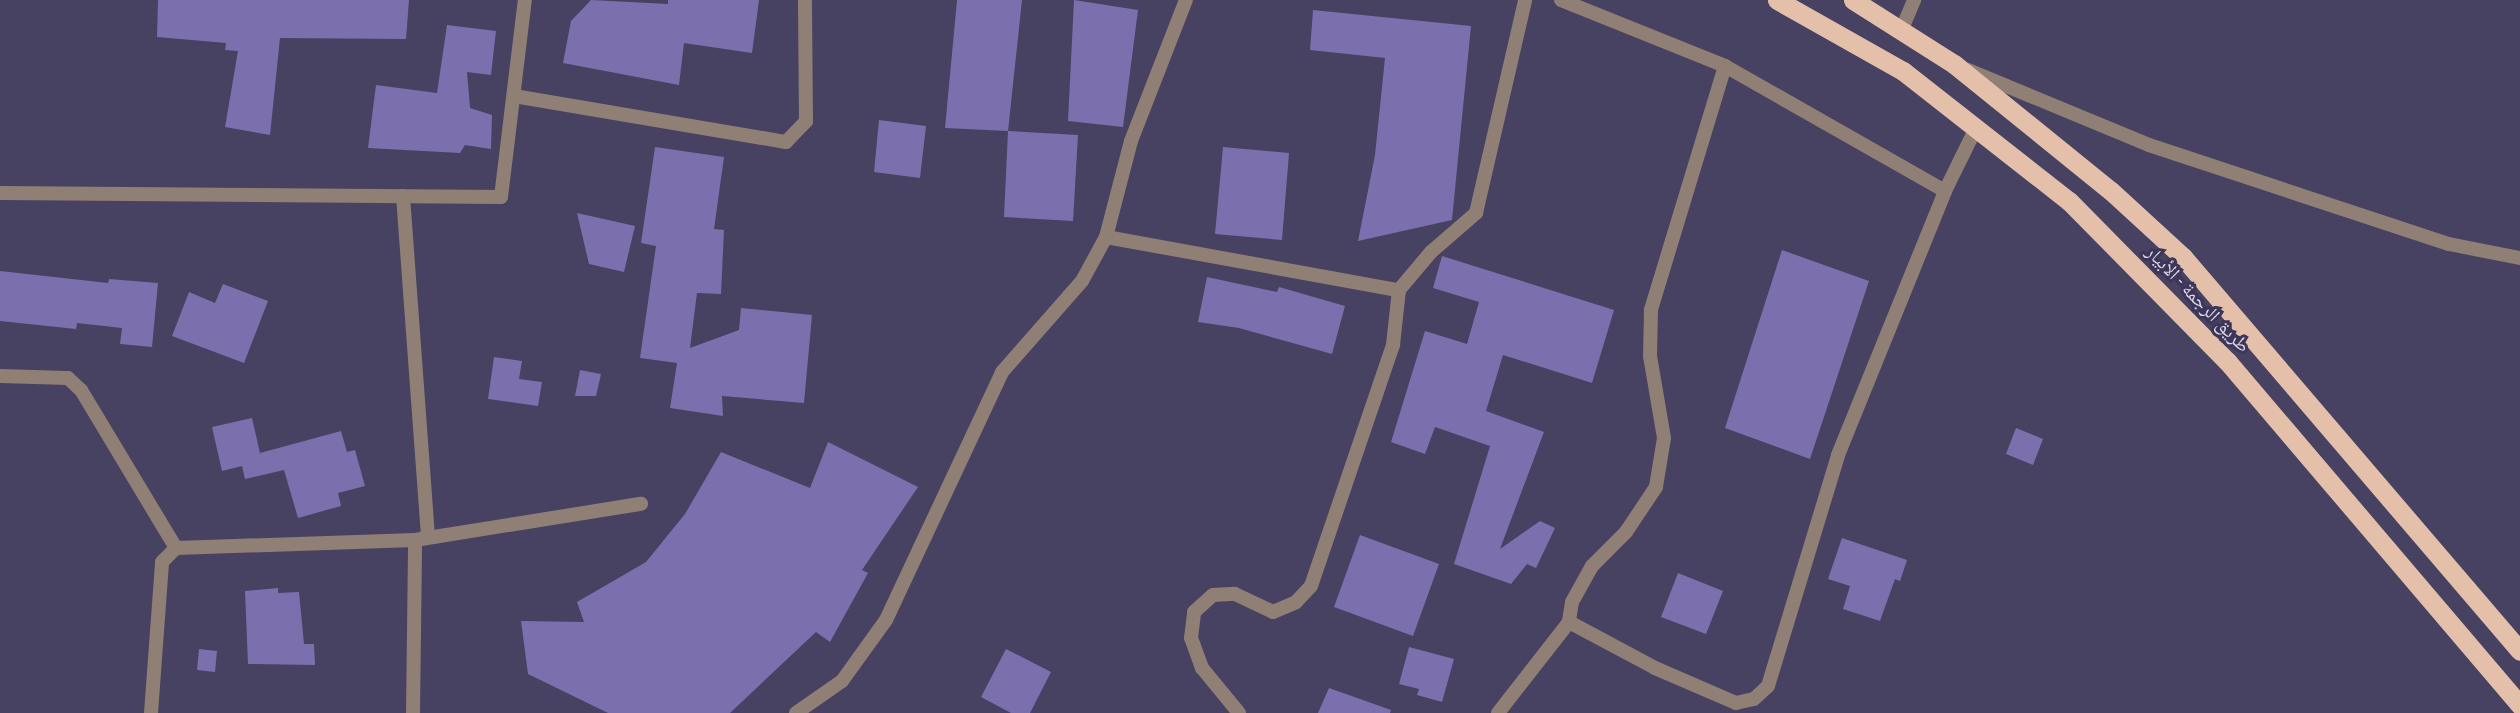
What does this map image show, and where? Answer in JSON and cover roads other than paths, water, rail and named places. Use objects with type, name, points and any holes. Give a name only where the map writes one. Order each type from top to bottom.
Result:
[{"type":"highway","name":"طريق الرجمة - الأبيار","points":[[1777,0],[1903,71],[1977,126],[2069,201],[2227,361],[2520,705]]},
{"type":"highway","name":"طريق الرجمة - الأبيار","points":[[1853,0],[1954,64],[2112,191],[2183,257],[2520,651]]},
{"type":"street","points":[[0,193],[501,197],[525,0]]},
{"type":"street","points":[[514,96],[786,142],[806,121],[805,0]]},
{"type":"street","points":[[796,713],[842,681],[886,620],[1002,372],[1082,281],[1106,237],[1131,141],[1186,0]]},
{"type":"street","points":[[1239,713],[1202,668],[1191,638],[1194,612],[1213,595],[1235,594],[1273,612],[1296,602],[1311,586],[1393,345],[1399,290],[1431,252],[1476,213],[1525,0]]},
{"type":"street","points":[[1561,0],[1725,66],[1945,191]]},
{"type":"street","points":[[1901,32],[1914,0]]},
{"type":"street","points":[[1954,64],[2149,145],[2449,244],[2520,258]]},
{"type":"street","points":[[1498,713],[1569,622],[1572,602],[1592,566],[1626,532],[1656,487],[1664,438],[1650,356],[1651,310],[1725,66]]},
{"type":"street","points":[[1569,622],[1655,668],[1735,703],[1754,699],[1768,687],[1838,456],[1945,191],[1977,126]]},
{"type":"street","points":[[403,196],[422,538],[413,713]]},
{"type":"street","points":[[1106,237],[1399,290]]},
{"type":"street","points":[[0,376],[68,378],[81,390],[176,548]]},
{"type":"street","points":[[151,713],[162,562],[176,548],[422,538],[641,504]]}]
